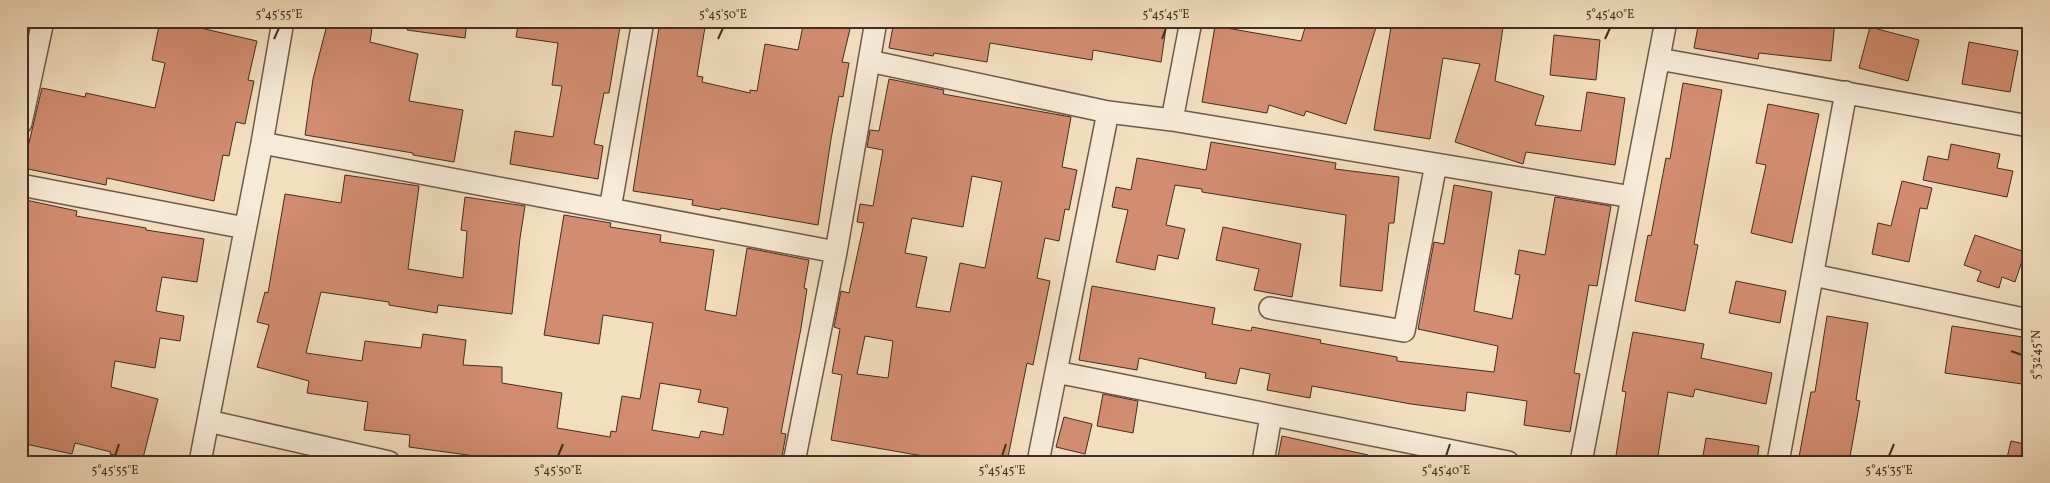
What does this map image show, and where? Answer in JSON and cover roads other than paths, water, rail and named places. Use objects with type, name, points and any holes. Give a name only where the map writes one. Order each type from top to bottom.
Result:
[{"type":"street","points":[[21,123],[43,21]]},
{"type":"street","points":[[200,462],[262,143],[283,21]]},
{"type":"street","points":[[610,209],[643,21]]},
{"type":"street","points":[[794,462],[836,252],[876,21]]},
{"type":"street","points":[[1172,120],[1191,21]]},
{"type":"street","points":[[1581,462],[1666,21]]},
{"type":"street","points":[[1659,59],[2029,126]]},
{"type":"street","points":[[869,61],[1108,112],[1172,120],[1632,197]]},
{"type":"street","points":[[1778,462],[1846,92]]},
{"type":"street","points":[[1038,462],[1108,112]]},
{"type":"street","points":[[262,143],[836,252]]},
{"type":"street","points":[[1270,308],[1404,331],[1436,164]]},
{"type":"street","points":[[21,184],[245,228]]},
{"type":"street","points":[[1813,276],[2029,320]]},
{"type":"street","points":[[1056,372],[1508,462]]},
{"type":"street","points":[[1263,462],[1272,416]]},
{"type":"street","points":[[208,421],[388,462]]}]
